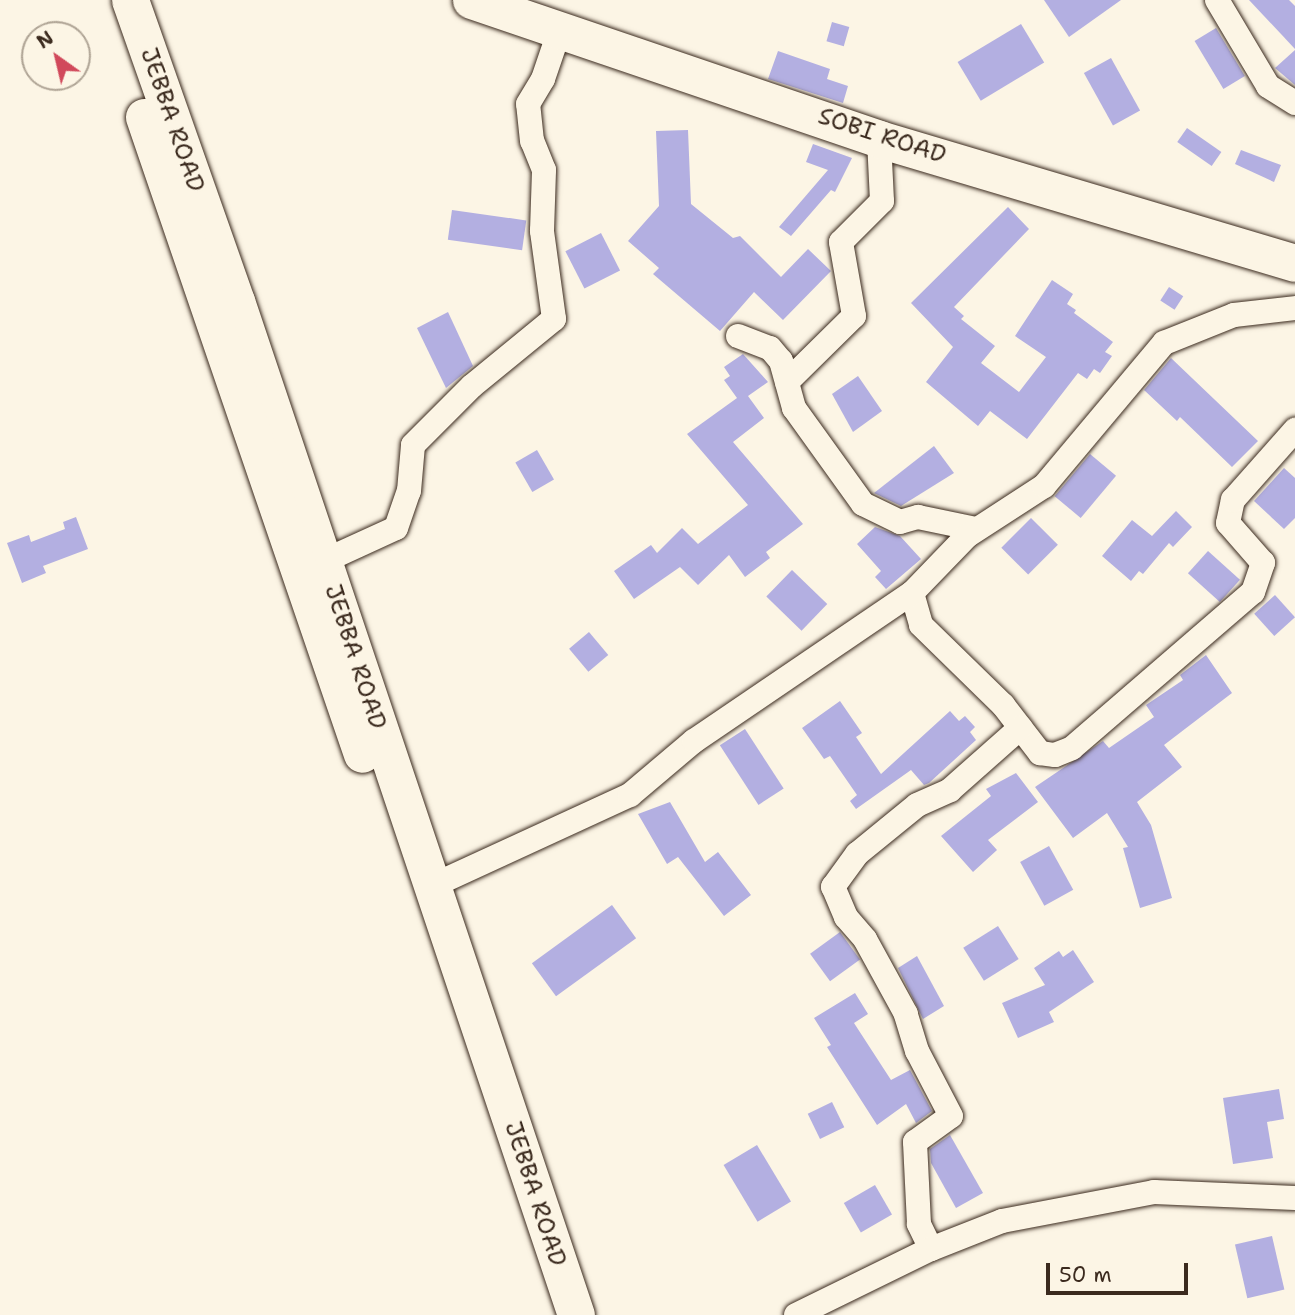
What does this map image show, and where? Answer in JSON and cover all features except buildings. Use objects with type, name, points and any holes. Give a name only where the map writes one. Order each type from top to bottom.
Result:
[{"type":"highway","points":[[105,0],[551,1315]]},
{"type":"highway","name":"JEBBA ROAD","points":[[130,0],[324,561],[576,1315]]},
{"type":"highway","name":"SOBI ROAD","points":[[493,3],[560,29],[879,139],[1295,263]]},
{"type":"street","points":[[1217,0],[1268,86],[1295,103]]},
{"type":"street","points":[[324,561],[396,528],[409,491],[413,446],[472,386],[554,319],[542,230],[544,170],[532,141],[528,104],[543,79],[560,29]]},
{"type":"street","points":[[787,382],[854,316],[841,242],[882,201],[879,139]]},
{"type":"street","points":[[432,886],[631,795],[694,741],[912,593],[976,529],[1045,486],[1164,343],[1234,315],[1295,308]]},
{"type":"street","points":[[738,336],[770,348],[781,361],[794,408],[863,504],[900,522],[918,517],[976,529]]},
{"type":"street","points":[[912,593],[921,625],[1003,705],[1020,728],[1048,757],[1072,748],[1253,592],[1263,563],[1228,523],[1233,500],[1295,430]]},
{"type":"street","points":[[931,1249],[919,1224],[915,1142],[951,1116],[917,1051],[905,1014],[870,947],[846,917],[833,887],[857,853],[917,805],[950,790],[1020,728]]},
{"type":"street","points":[[796,1315],[931,1249],[1002,1221],[1154,1192],[1295,1198]]}]
